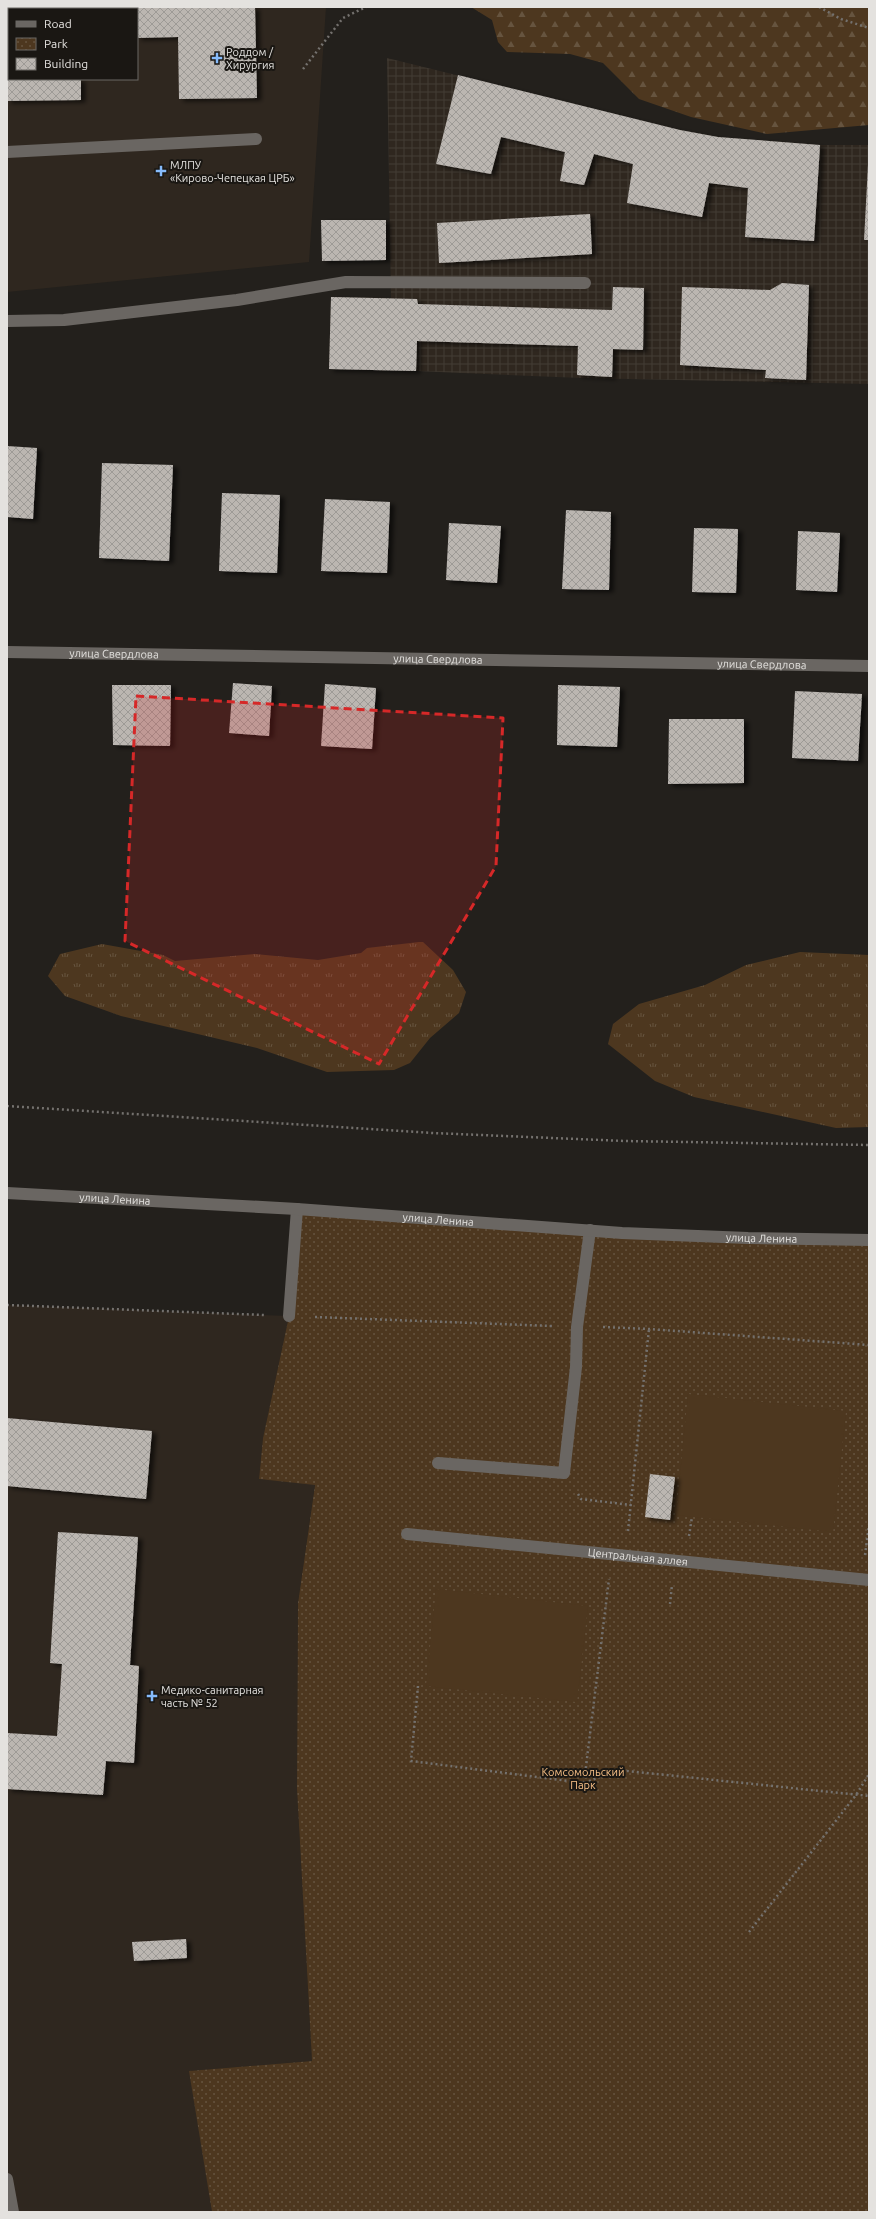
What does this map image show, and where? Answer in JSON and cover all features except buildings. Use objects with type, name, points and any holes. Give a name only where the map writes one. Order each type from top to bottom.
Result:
[{"type":"street","points":[[7,152],[256,138]]},
{"type":"street","points":[[7,321],[64,320],[190,306],[237,300],[346,282],[585,283]]},
{"type":"street","name":"улица Свердлова","points":[[7,652],[869,666]]},
{"type":"street","name":"улица Ленина","points":[[7,1193],[297,1209],[590,1230],[748,1238],[869,1240]]},
{"type":"street","points":[[289,1316],[297,1209]]},
{"type":"street","points":[[438,1463],[564,1473],[576,1367],[577,1327],[590,1230]]},
{"type":"street","name":"Центральная аллея","points":[[407,1534],[869,1580]]},
{"type":"street","points":[[7,2179],[13,2212]]},
{"type":"path","points":[[303,69],[343,18],[366,7]]},
{"type":"path","points":[[819,7],[841,19],[869,28]]},
{"type":"path","points":[[7,1106],[433,1133],[625,1141],[869,1145]]},
{"type":"path","points":[[7,1304],[577,1327],[649,1328],[869,1345]]},
{"type":"path","points":[[626,1556],[649,1328]]},
{"type":"path","points":[[564,1473],[581,1499],[631,1505]]},
{"type":"path","points":[[584,1783],[612,1554]]},
{"type":"path","points":[[418,1686],[411,1761],[584,1783],[618,1770],[869,1796]]},
{"type":"path","points":[[749,1932],[856,1795],[869,1774]]},
{"type":"highlighted area","points":[[136,696],[503,718],[496,866],[379,1064],[125,941]]},
{"type":"shaded area","name":"МЛПУ «Кирово-Чепецкая ЦРБ»","points":[[7,7],[326,7],[309,262],[7,292]]},
{"type":"shaded area","points":[[387,58],[680,130],[718,137],[819,145],[869,145],[869,384],[581,378],[329,369],[331,297],[391,298]]},
{"type":"shaded area","name":"Медико-санитарная часть № 52","points":[[7,1305],[289,1316],[263,1438],[259,1479],[315,1484],[298,1603],[297,1789],[312,2061],[190,2071],[212,2212],[7,2212]]},
{"type":"green space","points":[[471,7],[869,7],[869,125],[767,134],[691,117],[639,99],[603,63],[570,54],[507,52],[498,42],[492,20]]},
{"type":"green space","points":[[423,942],[453,970],[466,992],[459,1013],[430,1038],[410,1063],[394,1070],[327,1072],[257,1048],[121,1016],[65,996],[48,976],[60,954],[102,944],[163,955],[175,961],[255,954],[318,960],[361,953],[367,948]]},
{"type":"green space","points":[[800,952],[869,955],[869,1127],[836,1128],[694,1097],[655,1081],[608,1044],[613,1024],[639,1004],[705,985],[746,965]]},
{"type":"green space","name":"Комсомольский Парк","points":[[297,1209],[490,1222],[869,1240],[869,2212],[212,2212],[189,2071],[312,2061],[297,1789],[298,1603],[315,1485],[259,1479],[263,1438],[289,1316]]},
{"type":"green space","points":[[688,1394],[846,1411],[833,1532],[676,1515]]},
{"type":"green space","points":[[436,1589],[588,1606],[577,1702],[426,1686]]},
{"type":"place","name":"Роддом / Хирургия","points":[[217,58]]},
{"type":"place","name":"МЛПУ «Кирово-Чепецкая ЦРБ»","points":[[161,171]]},
{"type":"place","name":"Медико-санитарная часть № 52","points":[[152,1696]]}]
